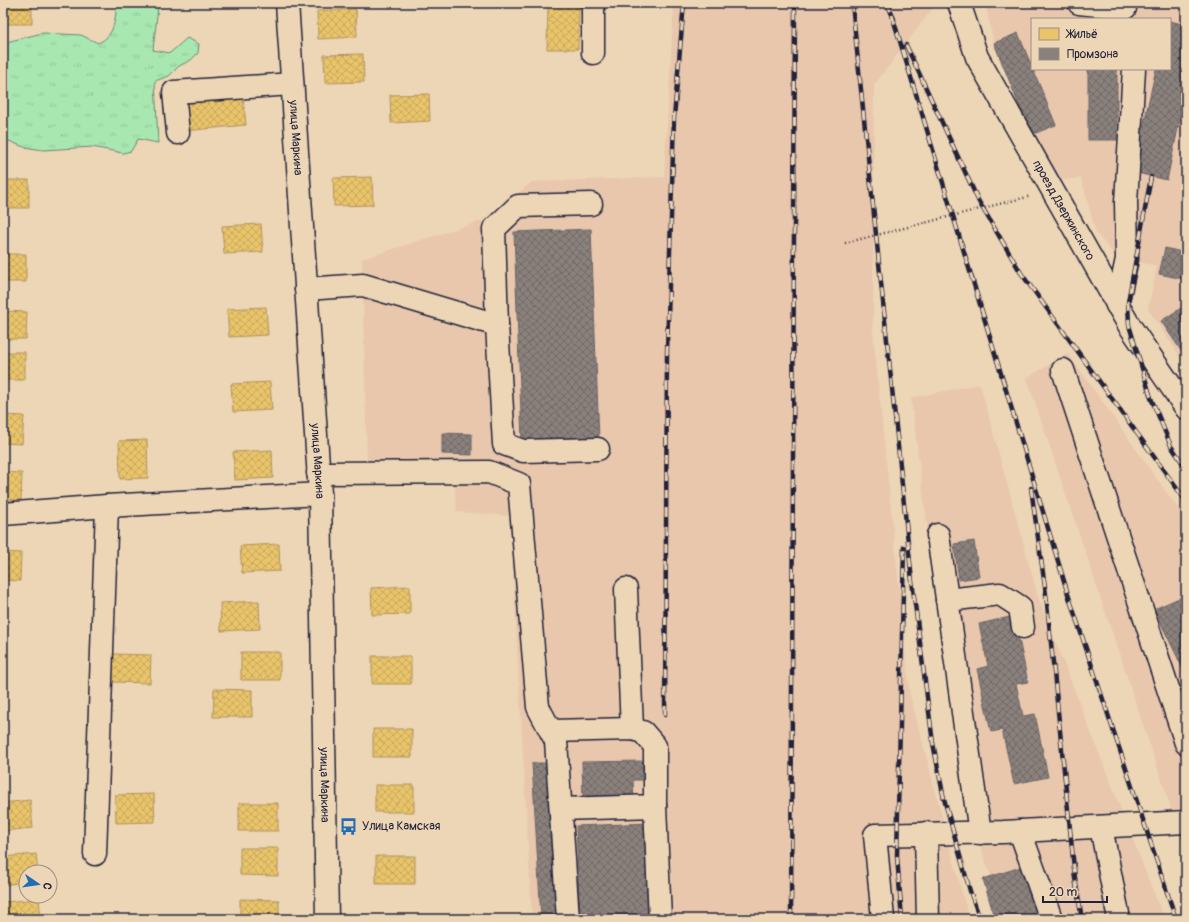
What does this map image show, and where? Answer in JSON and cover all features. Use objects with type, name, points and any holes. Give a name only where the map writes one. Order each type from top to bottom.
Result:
[{"type":"street","name":"улица Маркина","points":[[287,3],[320,494],[328,919]]},
{"type":"street","points":[[593,3],[593,53]]},
{"type":"street","name":"проезд Дзержинского","points":[[959,3],[977,56],[1117,305],[1186,408]]},
{"type":"street","points":[[1079,3],[1126,10]]},
{"type":"street","points":[[1117,305],[1127,259],[1126,202],[1134,70]]},
{"type":"street","points":[[178,134],[174,92],[292,84]]},
{"type":"street","points":[[591,204],[518,206],[494,229],[497,325],[504,444],[523,451],[598,449]]},
{"type":"street","points":[[306,289],[363,286],[497,325]]},
{"type":"street","points":[[1063,370],[1186,743]]},
{"type":"street","points":[[318,472],[489,472],[519,484],[538,707],[556,741],[568,919]]},
{"type":"street","points":[[3,514],[107,506],[320,494]]},
{"type":"street","points":[[95,854],[107,506]]},
{"type":"street","points":[[938,535],[980,832]]},
{"type":"street","points":[[626,589],[632,729]]},
{"type":"street","points":[[947,600],[1000,594],[1020,607],[1023,627]]},
{"type":"street","points":[[551,731],[632,729],[643,732],[655,746],[655,806],[660,919]]},
{"type":"street","points":[[561,809],[655,806]]},
{"type":"street","points":[[883,919],[874,835],[1020,831],[1186,822]]},
{"type":"street","points":[[1101,827],[1119,919]]},
{"type":"street","points":[[1020,831],[1052,919]]},
{"type":"street","points":[[926,833],[928,919]]},
{"type":"path","points":[[845,243],[1053,191]]},
{"type":"shaded area","points":[[674,3],[937,3],[874,85],[873,333],[910,695],[969,919],[532,919],[510,516],[457,512],[452,461],[367,460],[362,259],[484,220],[532,182],[664,177]]},
{"type":"shaded area","points":[[985,3],[1186,3],[1186,366],[1148,309],[1157,266],[1116,257],[1096,233],[1081,178],[1060,180],[1031,135],[994,43]]},
{"type":"shaded area","points":[[1068,353],[1186,520],[1186,853],[1027,378]]},
{"type":"shaded area","points":[[980,384],[1038,597],[1164,919],[1006,919],[961,792],[911,398]]},
{"type":"green space","points":[[117,3],[154,3],[158,7],[153,50],[170,53],[187,38],[199,44],[198,53],[191,60],[179,66],[169,76],[155,81],[158,143],[138,139],[131,151],[123,153],[92,147],[43,150],[24,147],[4,139],[3,43],[42,33],[81,35],[98,43],[104,40],[111,31],[115,21]]},
{"type":"building: Жильё","points":[[3,3],[32,3],[32,24],[3,24]]},
{"type":"building: Жильё","points":[[548,3],[579,3],[578,49],[547,49]]},
{"type":"building: Жильё","points":[[356,9],[357,37],[318,39],[317,11]]},
{"type":"building: Жильё","points":[[363,54],[364,82],[325,83],[324,55]]},
{"type":"building: Жильё","points":[[429,94],[430,121],[391,123],[390,95]]},
{"type":"building: Жильё","points":[[243,97],[246,125],[184,131],[182,104]]},
{"type":"building: Жильё","points":[[372,177],[373,205],[334,206],[333,178]]},
{"type":"building: Жильё","points":[[3,180],[29,180],[29,208],[3,208]]},
{"type":"building: Жильё","points":[[261,224],[263,252],[224,254],[222,226]]},
{"type":"building: Жильё","points":[[3,254],[26,254],[26,282],[3,282]]},
{"type":"building: Жильё","points":[[266,307],[268,335],[229,337],[227,309]]},
{"type":"building: Жильё","points":[[3,311],[27,312],[26,339],[3,339]]},
{"type":"building: Жильё","points":[[3,352],[25,352],[25,380],[3,380]]},
{"type":"building: Жильё","points":[[270,382],[272,410],[233,412],[231,384]]},
{"type":"building: Жильё","points":[[3,415],[24,416],[22,444],[3,443]]},
{"type":"building: Жильё","points":[[147,440],[148,478],[120,479],[119,441]]},
{"type":"building: Жильё","points":[[272,450],[273,478],[235,480],[233,452]]},
{"type":"building: Жильё","points":[[3,472],[22,473],[21,500],[3,500]]},
{"type":"building: Жильё","points":[[279,544],[280,571],[242,573],[240,546]]},
{"type":"building: Жильё","points":[[3,552],[21,553],[20,581],[3,580]]},
{"type":"building: Жильё","points":[[410,586],[410,614],[372,615],[371,588]]},
{"type":"building: Жильё","points":[[259,601],[260,629],[221,631],[220,603]]},
{"type":"building: Жильё","points":[[241,652],[280,652],[280,680],[241,680]]},
{"type":"building: Жильё","points":[[112,654],[151,655],[150,683],[112,682]]},
{"type":"building: Жильё","points":[[372,656],[411,656],[411,684],[372,684]]},
{"type":"building: Жильё","points":[[214,689],[252,690],[252,717],[213,717]]},
{"type":"building: Жильё","points":[[3,724],[5,747],[3,747]]},
{"type":"building: Жильё","points":[[373,729],[412,729],[412,757],[373,757]]},
{"type":"building: Жильё","points":[[375,785],[414,785],[414,812],[375,812]]},
{"type":"building: Жильё","points":[[154,794],[155,822],[116,823],[115,795]]},
{"type":"building: Жильё","points":[[30,800],[33,828],[3,831],[3,803]]},
{"type":"building: Жильё","points":[[239,803],[278,803],[278,831],[239,831]]},
{"type":"building: Жильё","points":[[240,848],[278,848],[278,876],[240,875]]},
{"type":"building: Жильё","points":[[36,854],[37,864],[18,864],[18,883],[3,885],[3,857]]},
{"type":"building: Жильё","points":[[376,856],[415,856],[415,884],[376,884]]},
{"type":"building: Жильё","points":[[240,899],[279,900],[279,919],[240,919]]},
{"type":"building: Жильё","points":[[18,901],[18,904],[40,904],[41,919],[3,919],[3,902]]},
{"type":"building: Промзона","points":[[1171,21],[1186,25],[1186,91],[1167,180],[1133,172],[1156,70],[1171,70]]},
{"type":"building: Промзона","points":[[1018,33],[1031,64],[1031,70],[1033,70],[1056,125],[1031,135],[994,43]]},
{"type":"building: Промзона","points":[[1088,70],[1117,70],[1117,140],[1088,140]]},
{"type":"building: Промзона","points":[[591,229],[599,439],[522,441],[514,232]]},
{"type":"building: Промзона","points":[[1165,248],[1186,253],[1186,266],[1183,279],[1159,274]]},
{"type":"building: Промзона","points":[[1181,308],[1186,316],[1186,358],[1161,321]]},
{"type":"building: Промзона","points":[[442,433],[472,434],[472,455],[442,454]]},
{"type":"building: Промзона","points":[[974,541],[979,577],[959,580],[954,544]]},
{"type":"building: Промзона","points":[[1186,595],[1186,675],[1154,609]]},
{"type":"building: Промзона","points":[[1014,616],[1028,682],[1016,684],[1023,716],[1035,714],[1048,777],[1014,784],[1002,730],[991,732],[977,669],[988,666],[979,624]]},
{"type":"building: Промзона","points":[[646,761],[646,780],[633,780],[634,799],[583,800],[582,762]]},
{"type":"building: Промзона","points":[[532,763],[549,763],[558,919],[541,919]]},
{"type":"building: Промзона","points":[[650,823],[655,919],[580,919],[576,826]]},
{"type":"building: Промзона","points":[[1024,866],[1041,919],[995,919],[983,879]]},
{"type":"railway","points":[[665,715],[667,352],[674,118],[684,3]]},
{"type":"railway","points":[[791,919],[795,3]]},
{"type":"railway","points":[[852,3],[912,581],[933,743],[944,799],[970,891],[980,919]]},
{"type":"railway","points":[[887,3],[894,19]]},
{"type":"railway","points":[[892,15],[1068,594],[1176,919]]},
{"type":"railway","points":[[906,45],[979,202],[1021,273],[1186,501]]},
{"type":"railway","points":[[1151,177],[1128,302],[1129,325],[1151,398],[1171,446],[1186,468]]},
{"type":"railway","points":[[1031,488],[1046,594],[1075,878],[1082,919]]},
{"type":"railway","points":[[902,919],[897,856],[904,547]]},
{"type":"place","name":"Улица Камская","points":[[349,826]]}]
